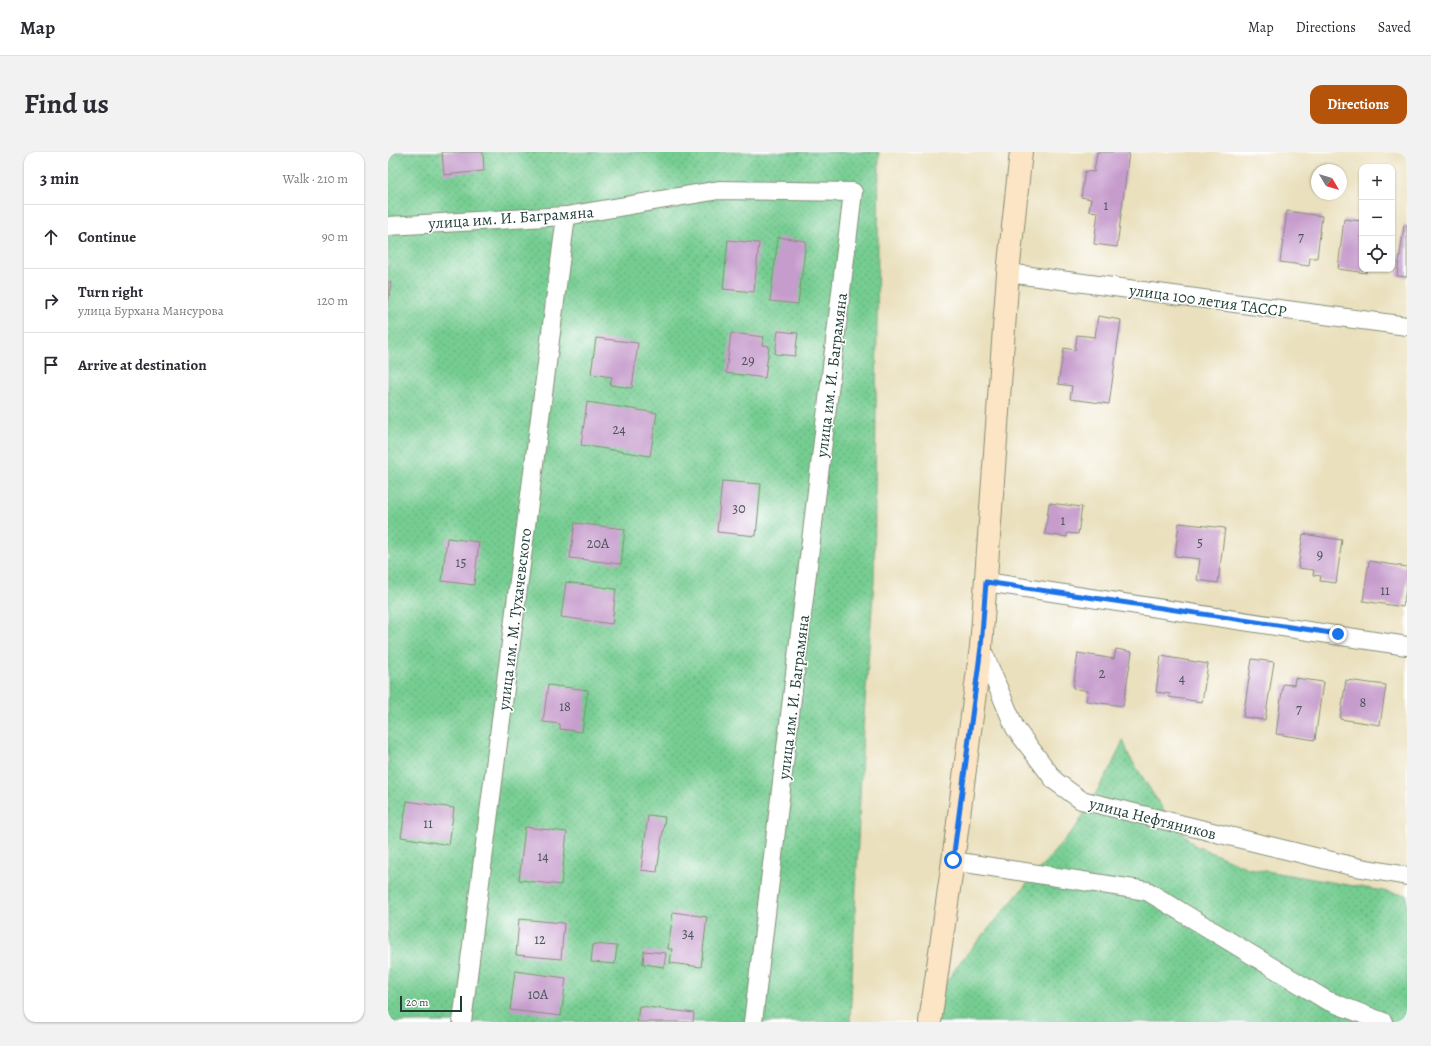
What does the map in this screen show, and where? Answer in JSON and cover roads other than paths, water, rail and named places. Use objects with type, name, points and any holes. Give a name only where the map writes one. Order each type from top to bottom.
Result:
[{"type":"street","points":[[930,1022],[981,647],[1008,273],[1021,152]]},
{"type":"street","name":"улица им. И. Баграмяна","points":[[388,226],[566,216],[719,190],[854,192],[754,1022]]},
{"type":"street","name":"улица им. М. Тухачевского","points":[[462,1022],[566,216]]},
{"type":"street","name":"улица 100 летия ТАССР","points":[[1008,273],[1407,326]]},
{"type":"street","points":[[986,582],[1407,646]]},
{"type":"street","name":"улица Нефтяников","points":[[981,647],[1015,728],[1055,781],[1081,800],[1356,867],[1407,876]]},
{"type":"street","points":[[953,860],[1147,891],[1326,1000],[1383,1022]]}]
